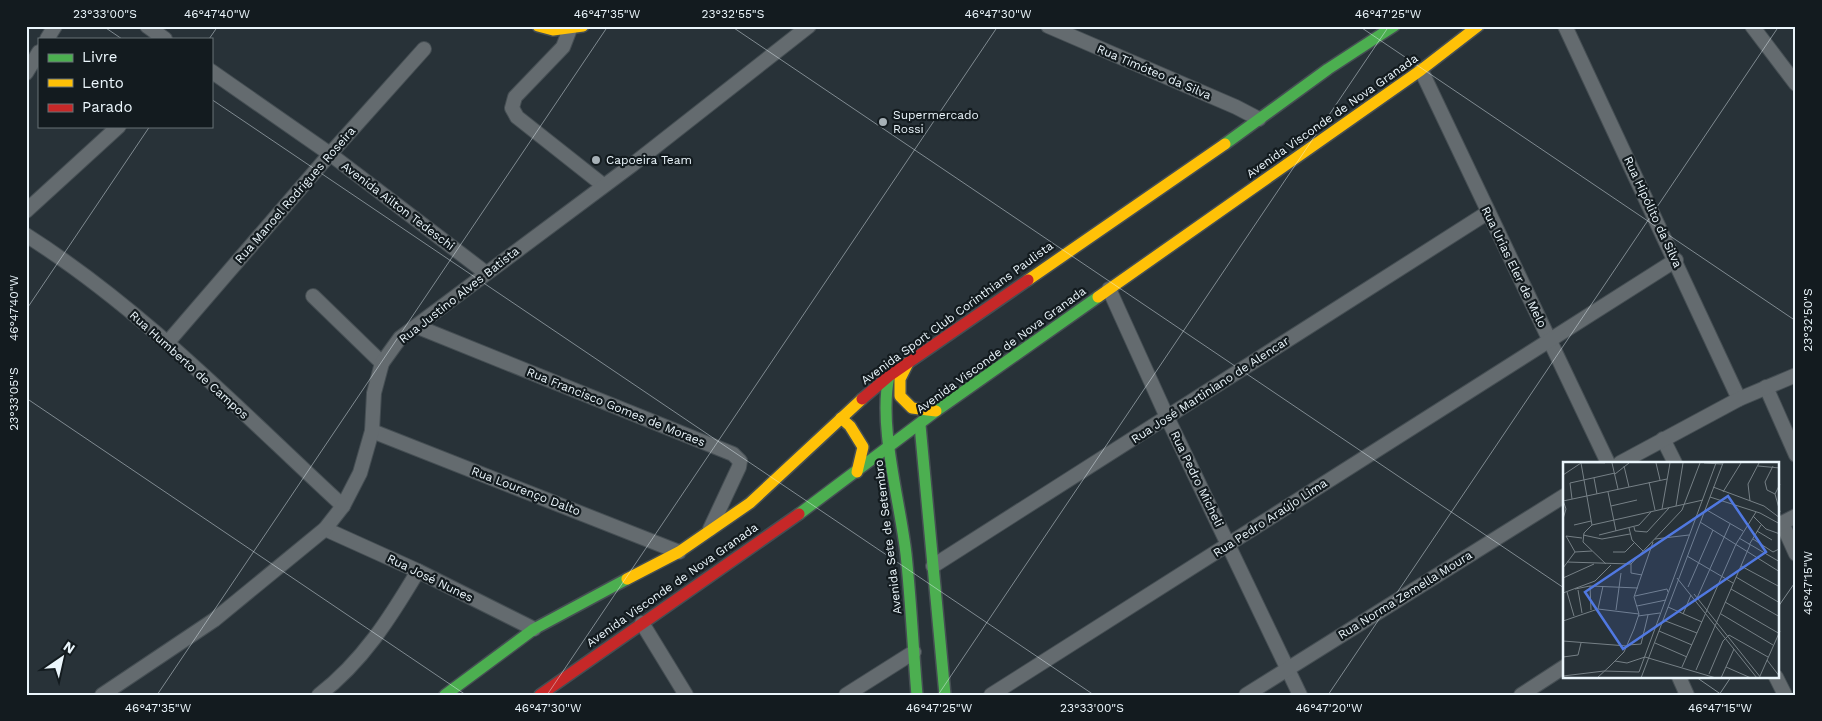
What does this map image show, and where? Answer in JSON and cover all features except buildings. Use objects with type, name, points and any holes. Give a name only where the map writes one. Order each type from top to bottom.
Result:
[{"type":"main road","points":[[538,26],[553,30],[576,28]]},
{"type":"main road","name":"Avenida Sport Club Corinthians Paulista","points":[[445,695],[534,629],[679,552],[750,503],[889,376],[1328,69],[1394,26]]},
{"type":"main road","name":"Avenida Visconde de Nova Granada","points":[[540,695],[857,472],[936,411],[1421,70],[1478,26]]},
{"type":"main road","points":[[908,363],[900,379],[900,396],[912,408],[936,411]]},
{"type":"main road","name":"Avenida Sete de Setembro","points":[[889,376],[885,399],[906,554],[917,695]]},
{"type":"main road","points":[[841,418],[850,426],[863,447],[857,472]]},
{"type":"main road","points":[[920,425],[945,695]]},
{"type":"street","points":[[48,38],[54,26]]},
{"type":"street","points":[[147,26],[164,38]]},
{"type":"street","name":"Rua Justino Alves Batista","points":[[102,695],[214,620],[325,529],[343,506],[360,473],[372,431],[374,393],[382,363],[400,338],[418,327],[486,273],[639,160],[809,26]]},
{"type":"street","name":"Rua Timóteo da Silva","points":[[1048,26],[1236,106],[1259,119]]},
{"type":"street","name":"Rua Hipólito da Silva","points":[[1566,26],[1739,399]]},
{"type":"street","points":[[1752,26],[1796,84]]},
{"type":"street","points":[[576,28],[563,47],[515,97],[512,108],[517,117],[603,186]]},
{"type":"street","name":"Rua Manoel Rodrigues Roseira","points":[[168,342],[330,154],[424,49]]},
{"type":"street","points":[[26,73],[38,54]]},
{"type":"street","name":"Rua Urias Eler de Melo","points":[[1421,70],[1487,213],[1607,462]]},
{"type":"street","name":"Avenida Ailton Tedeschi","points":[[212,72],[330,154],[486,273]]},
{"type":"street","points":[[26,211],[117,128]]},
{"type":"street","name":"Rua José Martiniano de Alencar","points":[[933,566],[1487,213]]},
{"type":"street","name":"Rua Humberto de Campos","points":[[26,235],[86,276],[168,342],[343,506]]},
{"type":"street","name":"Rua Pedro Araújo Lima","points":[[991,695],[1676,260]]},
{"type":"street","name":"Rua Pedro Micheli","points":[[1109,290],[1167,417],[1230,544],[1300,695]]},
{"type":"street","points":[[313,296],[382,363]]},
{"type":"street","name":"Rua Francisco Gomes de Moraes","points":[[418,327],[733,454],[740,461],[739,467],[709,531]]},
{"type":"street","points":[[1624,462],[1739,399],[1796,375]]},
{"type":"street","points":[[1766,387],[1796,455]]},
{"type":"street","name":"Rua Lourenço Dalto","points":[[372,431],[679,552]]},
{"type":"street","points":[[1664,439],[1673,462]]},
{"type":"street","name":"Rua Norma Zemella Moura","points":[[1246,695],[1563,497]]},
{"type":"street","points":[[1796,516],[1780,524],[1796,554]]},
{"type":"street","name":"Rua José Nunes","points":[[325,529],[418,571],[534,629]]},
{"type":"street","points":[[319,695],[336,681],[373,642],[418,571]]},
{"type":"street","points":[[642,623],[686,695]]},
{"type":"street","points":[[846,695],[914,652]]},
{"type":"street","points":[[1524,694],[1563,668]]},
{"type":"street","points":[[1679,678],[1687,695]]},
{"type":"street","points":[[1776,678],[1785,695]]},
{"type":"traffic: fast","points":[[1225,144],[1328,69],[1394,26]]},
{"type":"traffic: fast","points":[[799,514],[936,411],[1098,297]]},
{"type":"traffic: fast","points":[[889,376],[886,396],[888,440],[906,554],[917,695]]},
{"type":"traffic: fast","points":[[920,425],[945,695]]},
{"type":"traffic: fast","points":[[445,695],[534,629],[627,579]]},
{"type":"traffic: slow","points":[[538,26],[553,30],[583,26]]},
{"type":"traffic: slow","points":[[1098,297],[1421,70],[1478,26]]},
{"type":"traffic: slow","points":[[1028,280],[1225,144]]},
{"type":"traffic: slow","points":[[908,363],[900,379],[900,396],[912,408],[936,411]]},
{"type":"traffic: slow","points":[[627,579],[679,552],[750,503],[862,399]]},
{"type":"traffic: slow","points":[[841,418],[850,426],[863,447],[857,472]]},
{"type":"traffic: jam","points":[[862,399],[889,376],[1028,280]]},
{"type":"traffic: jam","points":[[540,695],[799,514]]},
{"type":"place","name":"Supermercado Rossi","points":[[883,122]]},
{"type":"place","name":"Capoeira Team","points":[[596,160]]}]
